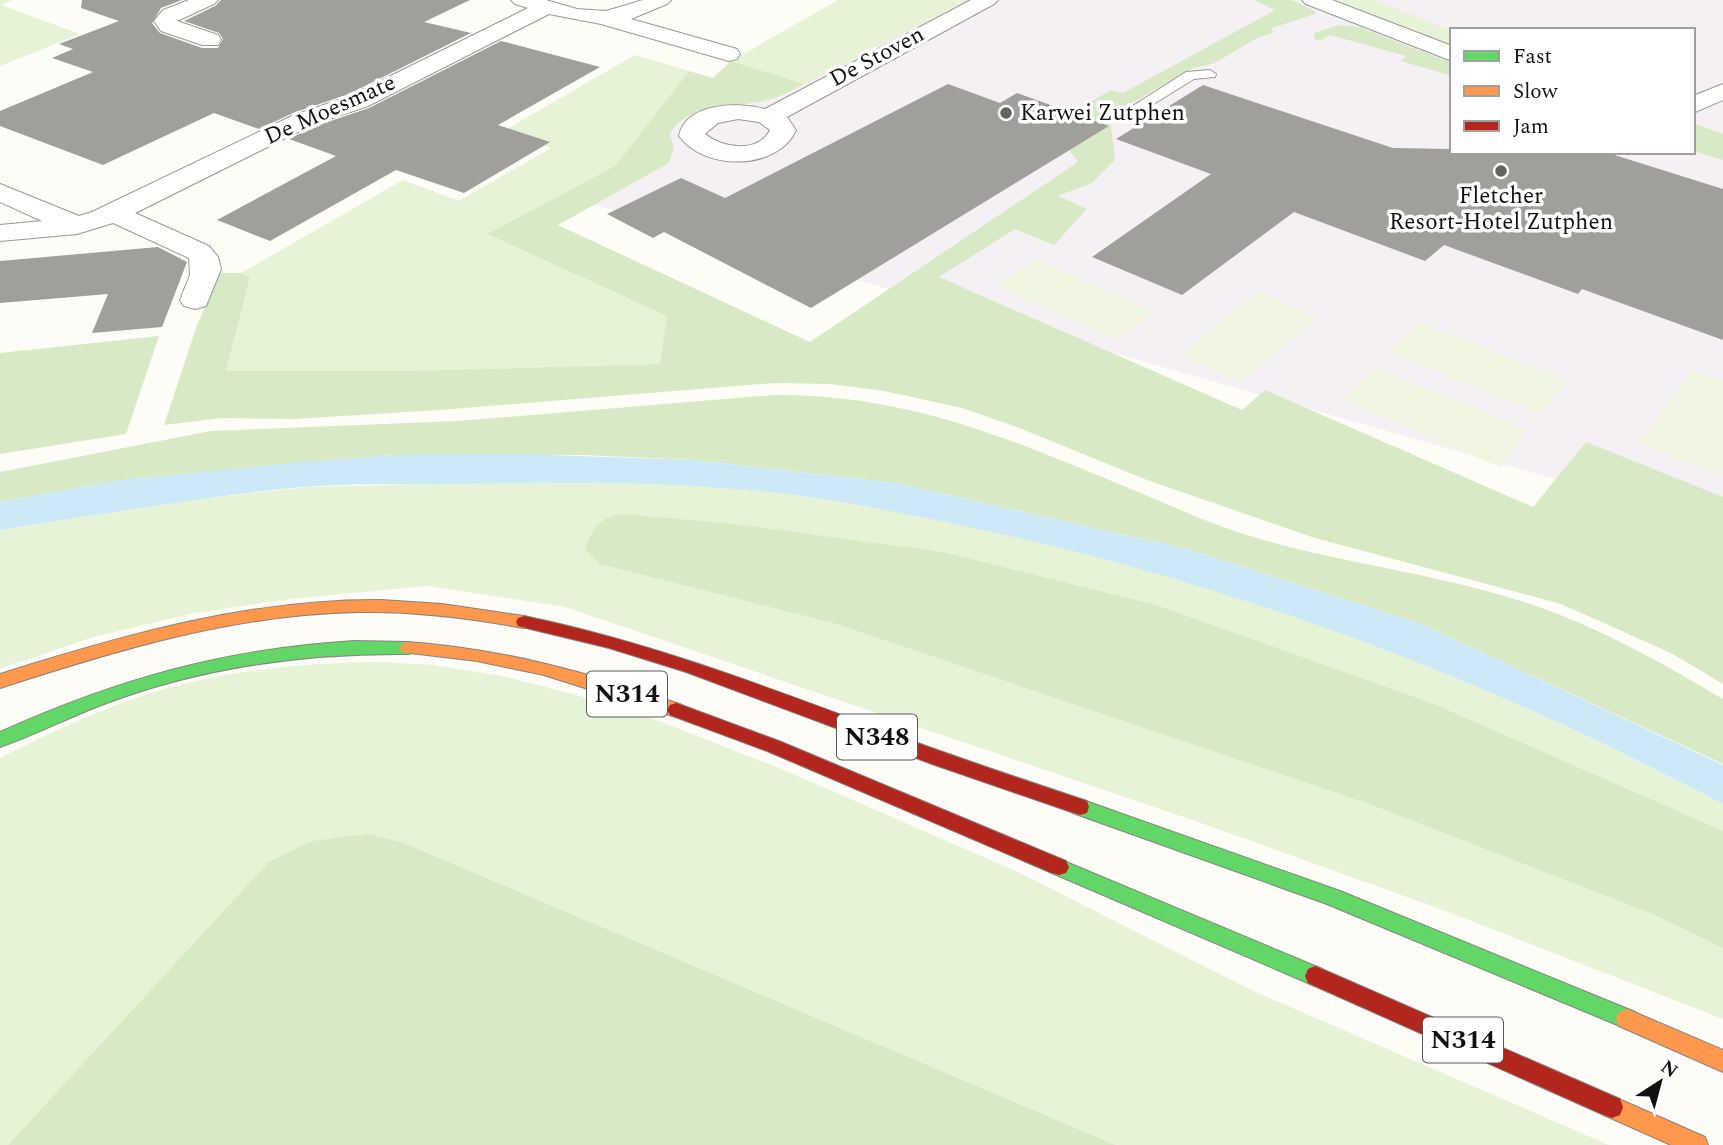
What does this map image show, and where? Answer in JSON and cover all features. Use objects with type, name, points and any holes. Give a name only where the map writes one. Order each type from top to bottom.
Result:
[{"type":"main road","name":"N348","points":[[0,681],[169,632],[251,617],[323,609],[410,607],[495,616],[550,626],[708,673],[938,758],[1278,876],[1552,986],[1723,1061]]},
{"type":"main road","name":"N314","points":[[0,740],[73,706],[126,686],[186,669],[278,651],[368,644],[411,646],[502,658],[546,668],[675,710],[773,746],[1427,1024],[1697,1145]]},
{"type":"street","points":[[207,0],[177,12],[165,21],[169,26],[210,40]]},
{"type":"street","points":[[520,0],[589,18],[606,19],[729,54]]},
{"type":"street","points":[[606,19],[629,15],[660,0]]},
{"type":"street","name":"De Stoven","points":[[768,117],[988,0]]},
{"type":"street","points":[[1313,0],[1450,53]]},
{"type":"street","name":"De Moesmate","points":[[0,233],[77,226],[113,213],[303,120],[359,101],[547,7]]},
{"type":"street","points":[[1695,105],[1723,91]]},
{"type":"street","points":[[0,192],[77,226]]},
{"type":"street","points":[[113,213],[199,252],[205,258],[206,270],[195,300]]},
{"type":"lane","points":[[1121,118],[1191,75],[1210,74]]},
{"type":"shaded area","points":[[950,0],[1723,0],[1723,527],[573,199],[673,114]]},
{"type":"green space","points":[[0,0],[12,0],[1,5],[80,34],[0,66]]},
{"type":"green space","points":[[838,0],[969,0],[804,84],[731,61]]},
{"type":"green space","points":[[1254,0],[1291,0],[1315,11],[1315,14],[1272,28],[1273,33],[1257,38],[1213,64],[1192,68],[1110,116],[1115,160],[1092,183],[1058,196],[1087,209],[1054,245],[1015,229],[939,277],[1242,410],[1265,390],[1533,507],[1586,442],[1723,497],[1723,684],[1671,653],[1561,604],[1315,538],[1147,480],[962,408],[884,391],[830,384],[774,383],[440,410],[294,419],[222,418],[164,425],[197,325],[220,273],[241,273],[250,278],[226,371],[406,371],[660,364],[667,316],[487,234],[615,166],[689,71],[713,78],[731,61],[804,84],[769,100],[712,108],[688,116],[670,134],[674,148],[669,163],[558,225],[810,342],[1078,162],[1051,125],[1111,90],[1123,93],[1275,10]]},
{"type":"green space","points":[[1329,0],[1374,0],[1450,30],[1450,46]]},
{"type":"green space","points":[[1339,25],[1359,27],[1450,62],[1450,75],[1401,61],[1406,56],[1330,35],[1320,41],[1314,39],[1314,33]]},
{"type":"green space","points":[[635,55],[689,71],[615,166],[487,234],[667,316],[661,364],[406,371],[226,371],[250,279],[241,273],[403,180],[459,201],[551,148],[505,130]]},
{"type":"green space","points":[[1695,124],[1723,134],[1723,160],[1695,152]]},
{"type":"green space","points":[[1035,260],[1155,311],[1119,340],[998,286]]},
{"type":"green space","points":[[1257,292],[1317,317],[1242,382],[1181,355]]},
{"type":"green space","points":[[1418,322],[1567,380],[1542,414],[1389,352]]},
{"type":"green space","points":[[159,336],[126,434],[0,454],[0,353]]},
{"type":"green space","points":[[1374,367],[1528,430],[1500,467],[1343,399]]},
{"type":"green space","points":[[1691,370],[1723,381],[1723,469],[1719,475],[1639,443]]},
{"type":"green space","points":[[774,395],[825,397],[919,412],[1008,440],[1242,534],[1470,587],[1563,616],[1633,648],[1723,699],[1723,764],[1421,624],[1191,550],[896,483],[694,460],[583,455],[394,455],[122,480],[0,502],[0,472],[211,431],[458,421]]},
{"type":"green space","points":[[526,482],[725,487],[879,508],[1005,533],[1129,565],[1252,602],[1374,645],[1493,693],[1609,746],[1723,804],[1723,1019],[1443,910],[1201,823],[565,607],[428,586],[289,599],[190,614],[93,637],[0,669],[0,530],[195,500],[306,487]]},
{"type":"green space","points":[[621,514],[735,524],[943,552],[1156,605],[1434,704],[1723,831],[1723,948],[1655,915],[1372,805],[837,624],[600,564],[585,549],[588,541],[597,525]]},
{"type":"green space","points":[[377,662],[433,665],[503,676],[573,694],[659,721],[784,770],[1018,872],[1251,990],[1609,1145],[1116,1145],[404,843],[8,1145],[0,1145],[0,758],[124,702],[193,681],[271,668]]},
{"type":"green space","points":[[367,834],[404,843],[1116,1145],[8,1145],[269,862],[312,841]]},
{"type":"water","points":[[516,454],[694,460],[896,483],[1191,550],[1421,624],[1723,765],[1723,804],[1635,759],[1455,678],[1272,609],[1084,554],[898,512],[839,502],[749,490],[638,484],[339,485],[225,496],[0,530],[0,502],[122,480],[394,455]]},
{"type":"building","points":[[82,0],[182,0],[161,8],[152,23],[160,33],[202,48],[218,48],[223,39],[219,33],[184,21],[215,6],[221,0],[470,0],[424,22],[471,33],[349,94],[293,113],[259,129],[214,113],[103,165],[0,126],[0,111],[93,72],[52,58],[73,49],[59,44],[119,21],[81,8]]},
{"type":"building","points":[[501,41],[600,67],[498,125],[550,142],[464,193],[396,170],[270,241],[217,220],[336,156],[289,139],[313,127],[369,108]]},
{"type":"building","points":[[948,84],[1000,103],[1017,93],[1109,126],[811,308],[664,232],[653,238],[607,214],[681,178],[725,198]]},
{"type":"building","points":[[1203,85],[1393,148],[1450,149],[1450,154],[1611,154],[1723,189],[1723,340],[1582,289],[1578,294],[1444,245],[1425,261],[1294,212],[1182,295],[1092,257],[1211,174],[1116,139]]},
{"type":"building","points":[[158,247],[187,262],[162,327],[92,333],[108,294],[0,303],[0,261]]},
{"type":"traffic: fast","points":[[0,740],[98,698],[198,668],[301,651],[354,647],[408,648]]},
{"type":"traffic: fast","points":[[1080,807],[1333,897],[1627,1019]]},
{"type":"traffic: fast","points":[[1059,867],[1315,976]]},
{"type":"traffic: slow","points":[[0,681],[132,641],[223,620],[268,613],[314,608],[381,606],[442,610],[524,622]]},
{"type":"traffic: slow","points":[[408,648],[443,650],[544,668],[676,710]]},
{"type":"traffic: slow","points":[[1627,1019],[1723,1061]]},
{"type":"traffic: slow","points":[[1612,1107],[1697,1145]]},
{"type":"traffic: jam","points":[[524,622],[609,642],[692,667],[938,758],[1080,807]]},
{"type":"traffic: jam","points":[[676,710],[773,746],[1059,867]]},
{"type":"traffic: jam","points":[[1315,976],[1612,1107]]},
{"type":"place","name":"Karwei Zutphen","points":[[1006,113]]},
{"type":"place","name":"Fletcher Resort-Hotel Zutphen","points":[[1501,171]]}]
